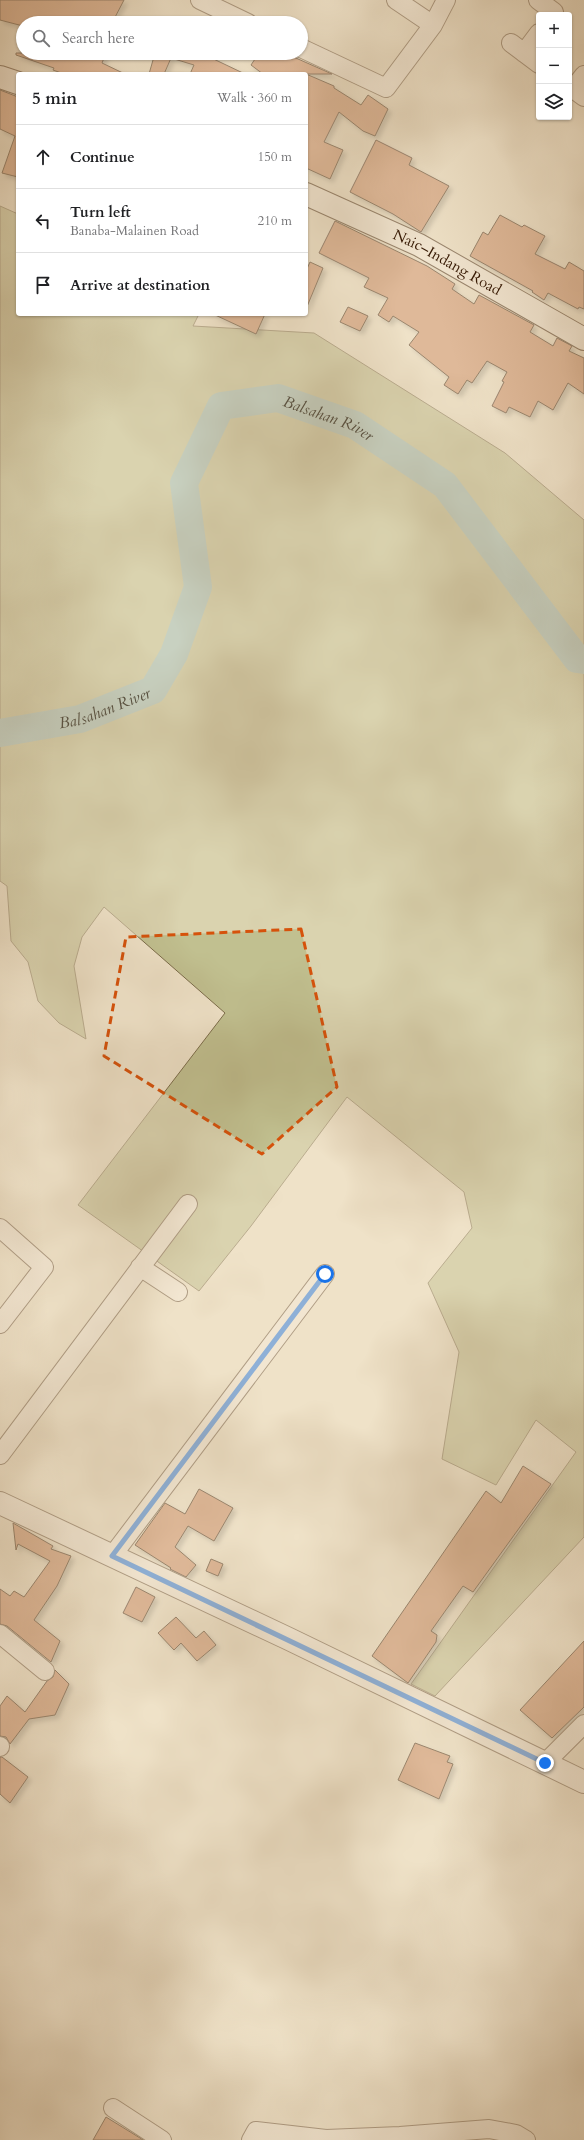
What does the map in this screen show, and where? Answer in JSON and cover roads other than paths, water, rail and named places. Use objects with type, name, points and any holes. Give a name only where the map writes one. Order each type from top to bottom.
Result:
[{"type":"street","points":[[200,0],[233,16]]},
{"type":"street","points":[[396,0],[433,25]]},
{"type":"street","points":[[308,51],[386,88],[433,25],[446,0]]},
{"type":"street","points":[[538,0],[557,9]]},
{"type":"street","points":[[536,35],[517,48],[536,62]]},
{"type":"street","points":[[575,91],[584,75]]},
{"type":"street","points":[[0,77],[16,82]]},
{"type":"street","name":"Naic–Indang Road","points":[[308,195],[419,245],[584,339]]},
{"type":"street","points":[[0,1455],[188,1204]]},
{"type":"street","points":[[0,1228],[44,1267],[0,1324]]},
{"type":"street","points":[[140,1267],[178,1292]]},
{"type":"street","points":[[112,1556],[325,1274]]},
{"type":"street","points":[[0,1503],[584,1782]]},
{"type":"street","points":[[0,1634],[45,1671]]},
{"type":"street","points":[[545,1763],[584,1724]]},
{"type":"street","points":[[113,2108],[162,2140]]},
{"type":"street","points":[[251,2140],[256,2131],[326,2139],[400,2136],[489,2129],[516,2134],[526,2140]]},
{"type":"waterway","name":"Balsahan River","points":[[0,733],[80,719],[153,690],[174,654],[198,587],[184,483],[221,406],[278,398],[355,425],[445,485],[577,659],[584,660]]}]
